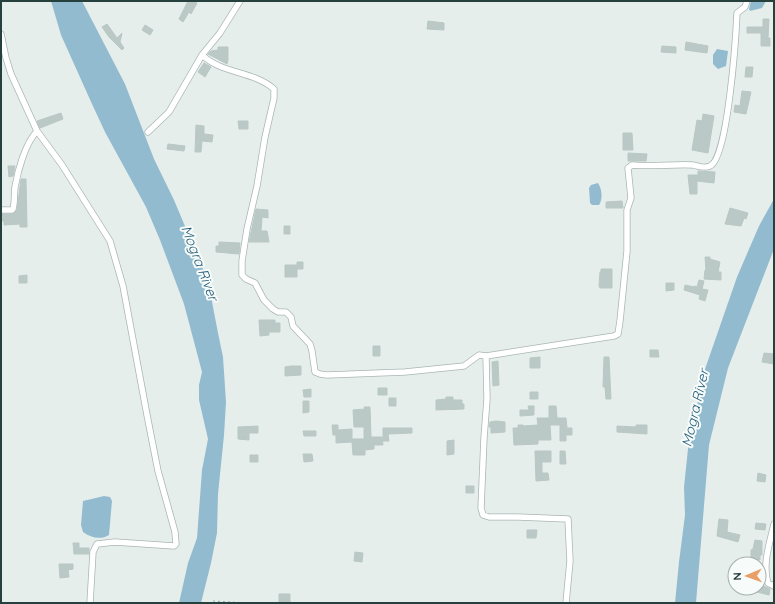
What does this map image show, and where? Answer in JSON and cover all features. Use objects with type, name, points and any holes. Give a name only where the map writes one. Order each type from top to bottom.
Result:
[{"type":"street","points":[[148,132],[169,112],[202,55],[220,32],[240,1]]},
{"type":"street","points":[[202,55],[221,67],[270,84],[274,88],[274,98],[247,229],[242,261],[242,275],[246,279],[255,282],[264,300],[273,309],[278,312],[286,312],[291,317],[293,326],[310,344],[315,372],[327,375],[435,369],[464,366],[479,355],[486,356],[614,336],[618,334],[626,251],[627,210],[631,198],[628,168],[632,165],[694,166],[705,168],[712,166],[716,160],[722,143],[734,63],[737,13],[745,7],[748,1]]},
{"type":"street","points":[[1,34],[11,74],[37,131],[62,165],[110,241],[123,286],[158,472],[176,540],[175,546],[170,547],[115,542],[97,544],[93,552],[90,603]]},
{"type":"street","points":[[1,210],[13,209],[15,188],[20,165],[32,136],[37,131]]},
{"type":"street","points":[[486,356],[487,399],[481,508],[483,515],[489,517],[568,519],[570,560],[566,603]]},
{"type":"street","points":[[774,524],[768,549],[767,568],[768,583],[774,586]]},
{"type":"path","points":[[213,601],[250,603]]},
{"type":"water","name":"Mogra River","points":[[51,1],[82,1],[125,84],[154,159],[174,200],[208,281],[223,357],[226,402],[218,494],[217,533],[201,603],[179,603],[188,563],[197,538],[202,470],[208,439],[199,400],[199,385],[202,372],[184,304],[160,240],[146,207],[105,132],[92,104],[61,35]]},
{"type":"water","points":[[751,1],[766,1],[762,8],[750,11]]},
{"type":"water","points":[[717,49],[728,51],[726,66],[718,69],[713,64],[713,55]]},
{"type":"water","points":[[598,183],[601,191],[601,200],[599,205],[592,205],[590,203],[589,188],[591,185]]},
{"type":"water","points":[[774,199],[774,249],[728,368],[709,445],[696,603],[675,603],[685,515],[684,487],[688,449],[704,372],[737,277],[759,226]]},
{"type":"water","points":[[104,496],[110,497],[112,501],[109,535],[99,538],[89,536],[83,532],[81,525],[83,501]]},
{"type":"building","points":[[188,1],[197,3],[191,14],[189,12],[183,22],[179,19]]},
{"type":"building","points":[[763,19],[769,19],[768,38],[770,38],[770,46],[761,46],[761,33],[747,33],[747,27],[763,27]]},
{"type":"building","points":[[428,21],[444,23],[444,30],[427,29]]},
{"type":"building","points":[[107,24],[117,38],[122,33],[120,42],[124,48],[122,50],[109,37],[102,27]]},
{"type":"building","points":[[145,25],[153,30],[150,35],[142,30]]},
{"type":"building","points":[[686,42],[708,46],[707,53],[685,50]]},
{"type":"building","points":[[662,46],[676,47],[676,53],[661,52]]},
{"type":"building","points":[[218,47],[228,47],[227,64],[208,54],[211,51],[218,50]]},
{"type":"building","points":[[204,63],[211,67],[205,77],[198,72]]},
{"type":"building","points":[[746,67],[753,67],[752,77],[745,77]]},
{"type":"building","points":[[742,91],[751,92],[746,114],[734,112],[735,105],[740,106]]},
{"type":"building","points":[[61,113],[63,119],[40,128],[37,121]]},
{"type":"building","points":[[703,114],[714,116],[708,153],[692,150],[697,120],[702,121]]},
{"type":"building","points":[[238,121],[248,121],[248,129],[239,129]]},
{"type":"building","points":[[196,125],[204,126],[204,134],[213,135],[212,142],[202,141],[201,152],[195,152]]},
{"type":"building","points":[[623,133],[632,133],[633,150],[623,150]]},
{"type":"building","points":[[168,144],[185,146],[184,151],[167,149]]},
{"type":"building","points":[[628,153],[647,154],[646,161],[628,161]]},
{"type":"building","points":[[8,166],[15,166],[13,176],[9,177]]},
{"type":"building","points":[[698,171],[715,172],[714,183],[697,181],[697,194],[690,194],[688,175],[698,175]]},
{"type":"building","points":[[21,179],[26,179],[27,227],[20,227],[20,224],[4,225],[4,221],[1,221],[1,214],[13,214],[17,210]]},
{"type":"building","points":[[622,201],[623,208],[606,208],[606,202]]},
{"type":"building","points":[[730,208],[748,213],[741,226],[725,224]]},
{"type":"building","points":[[256,209],[268,210],[268,218],[262,217],[261,231],[267,231],[269,242],[249,242]]},
{"type":"building","points":[[284,226],[290,226],[290,234],[284,234]]},
{"type":"building","points":[[219,242],[240,243],[239,254],[216,252],[216,246],[219,246]]},
{"type":"building","points":[[705,257],[710,257],[710,259],[720,262],[718,272],[721,272],[721,280],[704,279],[705,270],[706,271]]},
{"type":"building","points":[[297,262],[303,262],[303,269],[297,269],[297,277],[285,277],[285,265],[297,265]]},
{"type":"building","points":[[601,269],[612,269],[612,288],[600,288]]},
{"type":"building","points":[[27,275],[27,283],[19,283],[19,276]]},
{"type":"building","points":[[699,280],[704,281],[702,289],[708,290],[705,301],[699,299],[700,295],[684,290],[685,285],[697,287]]},
{"type":"building","points":[[666,283],[674,283],[674,290],[666,291]]},
{"type":"building","points":[[259,320],[275,320],[275,323],[280,323],[280,332],[269,332],[269,335],[260,336]]},
{"type":"building","points":[[373,346],[380,346],[380,356],[373,356]]},
{"type":"building","points":[[650,350],[658,350],[659,357],[650,357]]},
{"type":"building","points":[[764,353],[774,354],[774,364],[762,362]]},
{"type":"building","points":[[540,357],[540,368],[530,368],[530,358]]},
{"type":"building","points":[[604,357],[609,357],[611,399],[606,399],[605,387],[603,387]]},
{"type":"building","points":[[498,361],[499,385],[493,386],[492,362]]},
{"type":"building","points":[[301,366],[301,375],[285,376],[285,367]]},
{"type":"building","points":[[378,388],[387,388],[387,395],[378,395]]},
{"type":"building","points":[[311,389],[311,397],[304,397],[303,390]]},
{"type":"building","points":[[530,392],[538,392],[538,399],[530,399]]},
{"type":"building","points":[[446,397],[453,397],[453,400],[462,400],[464,409],[436,410],[436,400],[446,399]]},
{"type":"building","points":[[389,398],[396,398],[396,406],[389,406]]},
{"type":"building","points":[[303,401],[309,401],[309,412],[303,413]]},
{"type":"building","points":[[528,406],[534,406],[534,415],[520,416],[520,410],[529,410]]},
{"type":"building","points":[[549,406],[556,406],[557,418],[566,418],[567,428],[572,428],[572,435],[566,435],[566,441],[560,441],[560,425],[550,425],[551,440],[538,440],[538,444],[514,445],[513,428],[518,428],[518,425],[538,425],[537,418],[549,418]]},
{"type":"building","points":[[364,407],[370,407],[371,437],[382,437],[383,445],[374,445],[374,449],[365,450],[365,455],[353,455],[352,442],[336,443],[336,435],[333,435],[332,425],[338,425],[338,430],[352,429],[352,439],[364,439],[364,427],[354,427],[353,410],[365,409]]},
{"type":"building","points":[[490,422],[505,422],[505,432],[491,433],[491,427],[489,427]]},
{"type":"building","points":[[636,425],[647,425],[647,434],[617,432],[617,426],[636,427]]},
{"type":"building","points":[[258,426],[258,433],[249,433],[249,440],[238,439],[238,427]]},
{"type":"building","points":[[383,428],[412,428],[412,433],[388,434],[389,441],[383,441]]},
{"type":"building","points":[[303,431],[316,431],[316,436],[304,436]]},
{"type":"building","points":[[454,440],[454,454],[447,455],[447,441]]},
{"type":"building","points":[[535,451],[551,451],[551,462],[542,462],[542,473],[548,473],[549,480],[536,481]]},
{"type":"building","points":[[560,451],[565,451],[566,464],[560,464]]},
{"type":"building","points":[[303,454],[312,454],[313,461],[304,462]]},
{"type":"building","points":[[250,455],[258,455],[258,462],[250,462]]},
{"type":"building","points":[[758,473],[766,475],[765,482],[757,481]]},
{"type":"building","points":[[466,486],[474,486],[474,493],[466,493]]},
{"type":"building","points":[[719,519],[728,520],[727,532],[740,535],[738,542],[717,536]]},
{"type":"building","points":[[756,523],[766,524],[765,530],[755,529]]},
{"type":"building","points":[[527,530],[537,530],[536,538],[527,538]]},
{"type":"building","points":[[755,540],[762,541],[762,555],[751,556],[751,550],[753,549]]},
{"type":"building","points":[[73,543],[79,543],[79,548],[89,548],[89,554],[74,554]]},
{"type":"building","points":[[355,552],[363,553],[362,562],[354,561]]},
{"type":"building","points":[[59,564],[73,564],[73,569],[68,570],[69,577],[60,578]]},
{"type":"building","points":[[767,588],[770,589],[769,595],[767,594]]},
{"type":"building","points":[[279,594],[290,594],[290,603],[279,603]]}]
